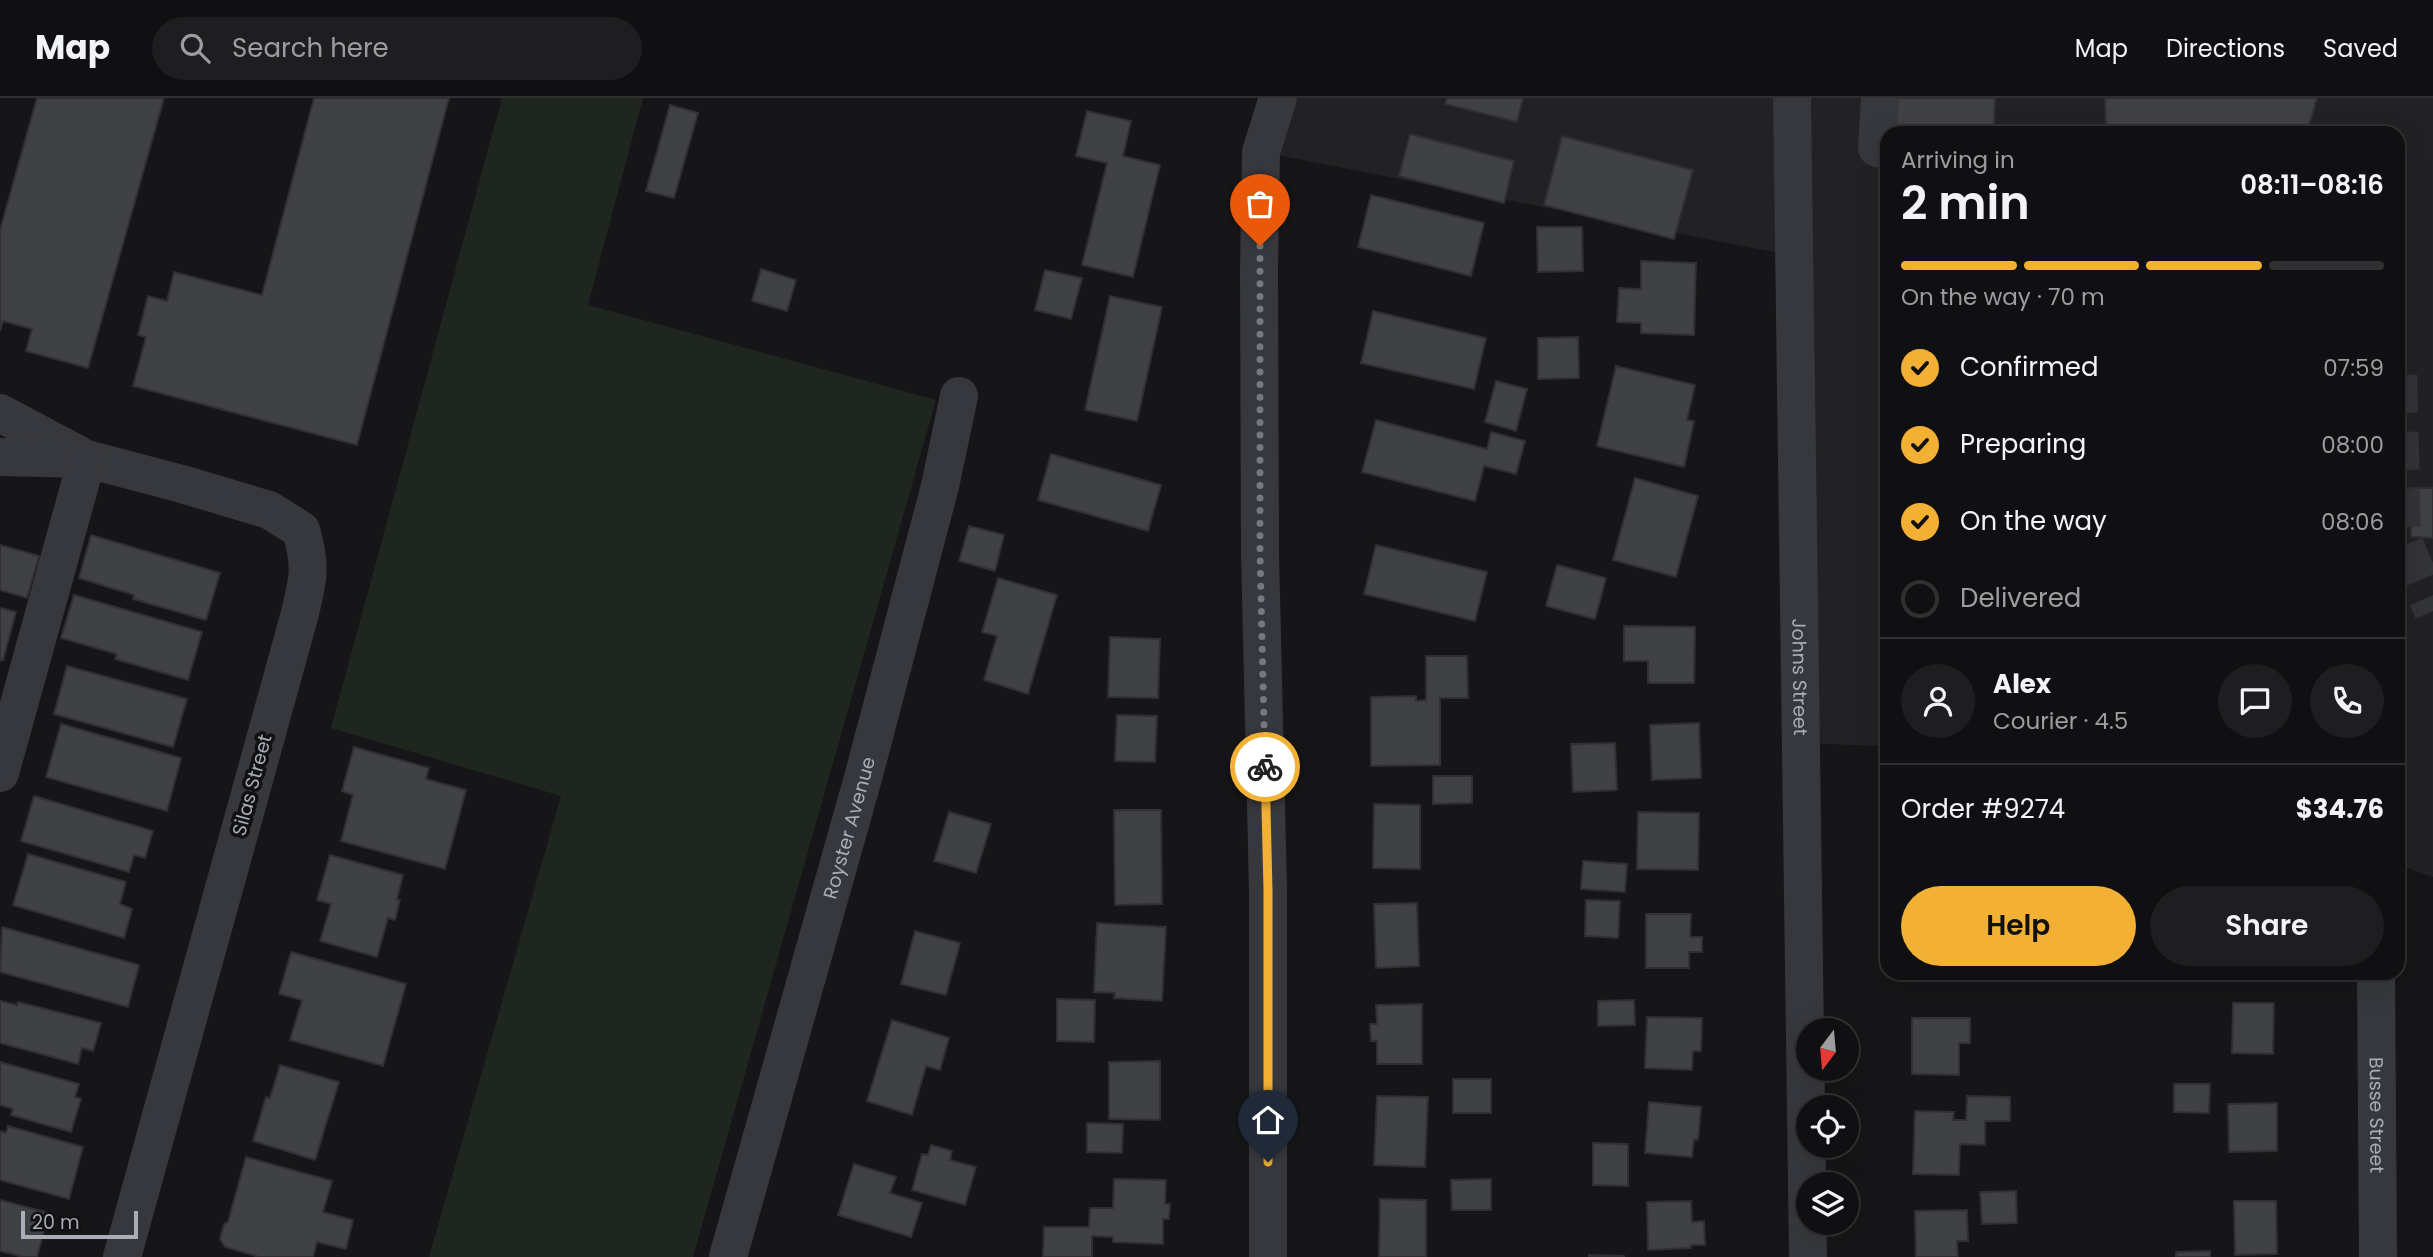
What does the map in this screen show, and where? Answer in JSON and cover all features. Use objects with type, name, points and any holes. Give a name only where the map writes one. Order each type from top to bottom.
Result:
[{"type":"street","points":[[1268,1257],[1268,890],[1261,567],[1259,270],[1261,152],[1278,98]]},
{"type":"street","name":"Johns Street","points":[[1793,98],[1808,1257]]},
{"type":"street","points":[[1877,148],[1880,98]]},
{"type":"street","name":"Royster Avenue","points":[[728,1257],[863,778],[940,486],[960,396]]},
{"type":"street","name":"Silas Street","points":[[0,413],[87,460]]},
{"type":"street","name":"Silas Street","points":[[0,457],[87,460],[269,510],[301,530],[308,556],[308,580],[299,617],[122,1257]]},
{"type":"street","points":[[0,773],[87,460]]},
{"type":"street","name":"Busse Street","points":[[2376,980],[2378,1257]]},
{"type":"shaded area","points":[[502,98],[643,98],[588,305],[936,400],[693,1257],[429,1257],[561,796],[331,728]]},
{"type":"shaded area","points":[[1278,98],[2433,98],[2433,877],[2405,867],[2405,126],[1880,126],[1880,746],[1800,743],[1794,256],[1261,152]]},
{"type":"building","points":[[37,98],[164,98],[88,368],[26,351],[32,329],[3,321],[0,331],[0,230]]},
{"type":"building","points":[[314,98],[449,98],[357,445],[133,386],[146,337],[138,335],[148,296],[167,301],[174,272],[262,295]]},
{"type":"building","points":[[1447,98],[1523,98],[1517,122],[1445,104]]},
{"type":"building","points":[[1892,98],[1995,98],[1994,125],[1892,126]]},
{"type":"building","points":[[2105,98],[2317,98],[2309,126],[2106,126]]},
{"type":"building","points":[[670,105],[698,113],[674,198],[646,191]]},
{"type":"building","points":[[1087,111],[1131,121],[1123,156],[1160,165],[1133,277],[1082,265],[1107,163],[1076,156]]},
{"type":"building","points":[[1410,134],[1514,161],[1504,203],[1399,176]]},
{"type":"building","points":[[1562,136],[1693,170],[1674,239],[1544,205]]},
{"type":"building","points":[[1371,195],[1484,223],[1471,276],[1358,247]]},
{"type":"building","points":[[1537,227],[1582,227],[1583,271],[1538,272]]},
{"type":"building","points":[[1641,261],[1696,263],[1694,335],[1641,333],[1641,323],[1617,322],[1619,288],[1641,289]]},
{"type":"building","points":[[761,269],[796,280],[787,311],[752,301]]},
{"type":"building","points":[[1045,270],[1082,278],[1071,319],[1035,310]]},
{"type":"building","points":[[1110,296],[1162,307],[1137,421],[1085,410]]},
{"type":"building","points":[[1373,311],[1486,338],[1474,389],[1361,363]]},
{"type":"building","points":[[1578,337],[1579,378],[1538,379],[1538,338]]},
{"type":"building","points":[[1616,366],[1695,385],[1687,420],[1694,421],[1684,467],[1597,446]]},
{"type":"building","points":[[1496,381],[1527,389],[1516,431],[1485,422]]},
{"type":"building","points":[[1376,420],[1487,449],[1491,432],[1525,441],[1516,474],[1484,466],[1475,501],[1362,472]]},
{"type":"building","points":[[1051,454],[1161,485],[1148,531],[1038,500]]},
{"type":"building","points":[[1635,478],[1698,496],[1676,577],[1613,560]]},
{"type":"building","points":[[2410,488],[2433,488],[2433,538],[2411,537]]},
{"type":"building","points":[[969,526],[1004,535],[995,571],[959,561]]},
{"type":"building","points":[[91,535],[220,573],[206,620],[133,599],[134,595],[79,578]]},
{"type":"building","points":[[0,545],[39,556],[27,598],[0,590]]},
{"type":"building","points":[[1376,545],[1487,572],[1475,621],[1364,594]]},
{"type":"building","points":[[1557,565],[1606,578],[1595,619],[1546,606]]},
{"type":"building","points":[[998,578],[1057,595],[1028,694],[984,680],[997,636],[982,632]]},
{"type":"building","points":[[74,595],[202,632],[188,680],[115,659],[117,654],[61,638]]},
{"type":"building","points":[[0,608],[16,612],[3,660],[0,660]]},
{"type":"building","points":[[1624,626],[1695,627],[1694,683],[1648,683],[1648,661],[1624,661]]},
{"type":"building","points":[[1110,637],[1160,639],[1158,698],[1108,697]]},
{"type":"building","points":[[1426,656],[1467,656],[1468,698],[1440,698],[1440,765],[1371,766],[1371,697],[1416,696],[1416,701],[1426,700]]},
{"type":"building","points":[[67,666],[187,699],[173,747],[54,714]]},
{"type":"building","points":[[1117,715],[1157,716],[1155,762],[1115,761]]},
{"type":"building","points":[[1699,723],[1701,778],[1652,780],[1650,725]]},
{"type":"building","points":[[61,724],[181,758],[167,811],[46,777]]},
{"type":"building","points":[[1615,743],[1617,790],[1573,792],[1571,744]]},
{"type":"building","points":[[354,747],[429,768],[426,779],[466,790],[445,869],[341,841],[353,795],[342,791]]},
{"type":"building","points":[[1433,776],[1472,776],[1472,803],[1433,804]]},
{"type":"building","points":[[34,796],[153,831],[145,858],[134,855],[129,872],[21,841]]},
{"type":"building","points":[[1374,804],[1420,805],[1420,869],[1373,868]]},
{"type":"building","points":[[1114,810],[1161,810],[1162,904],[1115,905]]},
{"type":"building","points":[[949,812],[991,824],[976,873],[934,861]]},
{"type":"building","points":[[1638,812],[1699,813],[1698,870],[1637,869]]},
{"type":"building","points":[[28,854],[126,882],[120,904],[132,909],[124,938],[13,905]]},
{"type":"building","points":[[330,855],[403,875],[395,920],[388,918],[377,957],[320,941],[331,904],[317,900]]},
{"type":"building","points":[[1583,861],[1627,864],[1625,892],[1581,889]]},
{"type":"building","points":[[1586,900],[1620,901],[1618,938],[1585,936]]},
{"type":"building","points":[[1417,903],[1419,966],[1376,968],[1374,904]]},
{"type":"building","points":[[1646,914],[1691,914],[1690,937],[1702,937],[1702,952],[1689,952],[1689,968],[1646,968]]},
{"type":"building","points":[[1097,923],[1166,927],[1162,1001],[1114,998],[1115,993],[1094,992]]},
{"type":"building","points":[[2,927],[139,965],[128,1007],[0,972]]},
{"type":"building","points":[[915,931],[960,943],[946,995],[901,984]]},
{"type":"building","points":[[291,952],[406,984],[383,1066],[290,1040],[302,1000],[279,994]]},
{"type":"building","points":[[1057,999],[1095,1000],[1094,1042],[1057,1041]]},
{"type":"building","points":[[1634,1000],[1635,1025],[1598,1026],[1598,1001]]},
{"type":"building","points":[[0,1001],[17,1005],[18,1002],[101,1023],[93,1051],[82,1048],[78,1064],[0,1043]]},
{"type":"building","points":[[2233,1003],[2274,1003],[2273,1054],[2232,1053]]},
{"type":"building","points":[[1422,1004],[1422,1064],[1377,1064],[1377,1041],[1371,1041],[1370,1024],[1377,1024],[1376,1005]]},
{"type":"building","points":[[1647,1017],[1702,1018],[1701,1051],[1693,1051],[1692,1070],[1645,1068]]},
{"type":"building","points":[[1912,1018],[1970,1018],[1970,1043],[1959,1043],[1959,1075],[1912,1074]]},
{"type":"building","points":[[892,1020],[949,1038],[940,1070],[926,1066],[912,1115],[867,1101]]},
{"type":"building","points":[[1160,1061],[1160,1120],[1109,1119],[1109,1062]]},
{"type":"building","points":[[0,1062],[79,1084],[75,1097],[81,1099],[71,1132],[11,1115],[13,1109],[0,1105]]},
{"type":"building","points":[[280,1065],[339,1082],[315,1160],[253,1141],[266,1097],[270,1098]]},
{"type":"building","points":[[1453,1079],[1491,1079],[1491,1113],[1453,1113]]},
{"type":"building","points":[[2174,1084],[2210,1084],[2209,1113],[2174,1112]]},
{"type":"building","points":[[1377,1096],[1428,1097],[1425,1167],[1374,1165]]},
{"type":"building","points":[[1967,1096],[2010,1097],[2010,1121],[1985,1121],[1985,1145],[1960,1144],[1959,1175],[1913,1174],[1915,1111],[1954,1112],[1953,1120],[1966,1120]]},
{"type":"building","points":[[1649,1102],[1701,1107],[1698,1140],[1694,1139],[1692,1157],[1645,1153]]},
{"type":"building","points":[[2277,1103],[2277,1151],[2229,1152],[2228,1104]]},
{"type":"building","points":[[1087,1123],[1123,1124],[1122,1153],[1087,1152]]},
{"type":"building","points":[[8,1126],[83,1147],[69,1199],[0,1180],[0,1131],[6,1133]]},
{"type":"building","points":[[1593,1143],[1628,1144],[1628,1186],[1593,1185]]},
{"type":"building","points":[[931,1145],[952,1151],[950,1160],[976,1167],[965,1205],[912,1190],[922,1154],[928,1155]]},
{"type":"building","points":[[246,1157],[332,1181],[323,1212],[353,1220],[346,1249],[317,1242],[313,1257],[259,1257],[225,1247],[220,1239],[224,1224],[228,1222]]},
{"type":"building","points":[[854,1164],[896,1177],[890,1193],[922,1203],[911,1237],[838,1215]]},
{"type":"building","points":[[1114,1179],[1166,1180],[1165,1204],[1170,1204],[1169,1219],[1163,1219],[1163,1244],[1113,1242],[1113,1237],[1092,1236],[1092,1257],[1043,1257],[1044,1227],[1089,1227],[1090,1208],[1113,1208]]},
{"type":"building","points":[[1491,1179],[1491,1210],[1452,1210],[1451,1180]]},
{"type":"building","points":[[2016,1191],[2017,1223],[1982,1224],[1980,1192]]},
{"type":"building","points":[[1380,1199],[1426,1200],[1426,1257],[1379,1257]]},
{"type":"building","points":[[0,1200],[49,1213],[37,1257],[23,1257],[0,1251]]},
{"type":"building","points":[[1691,1201],[1692,1222],[1704,1221],[1705,1245],[1648,1250],[1647,1202]]},
{"type":"building","points":[[2234,1201],[2276,1201],[2277,1254],[2235,1255]]},
{"type":"building","points":[[1967,1210],[1968,1241],[1957,1241],[1958,1257],[1916,1257],[1915,1211]]},
{"type":"building","points":[[2210,1251],[2210,1257],[2176,1257],[2176,1252]]},
{"type":"building","points":[[1624,1256],[1624,1257],[1589,1257]]},
{"type":"tunnel","points":[[2405,546],[2433,611]]},
{"type":"way so far","points":[[1260,246],[1260,553],[1265,767]]},
{"type":"route","points":[[1265,767],[1268,1162]]}]
